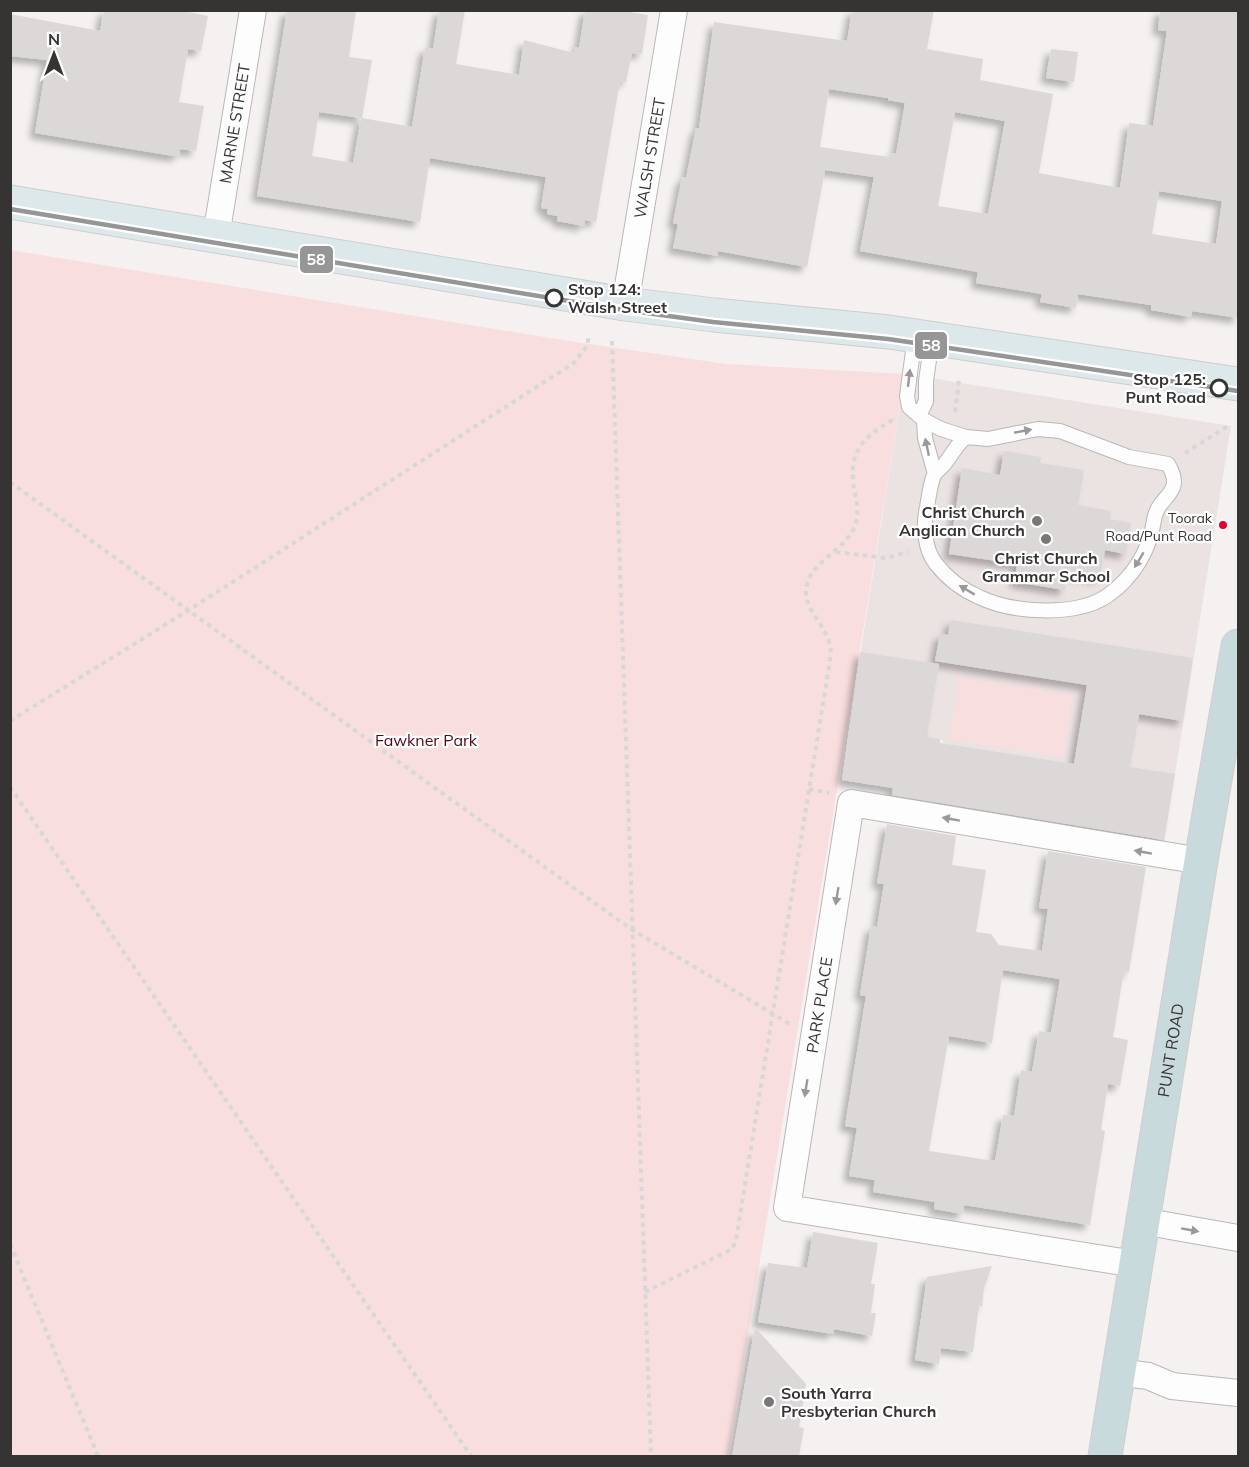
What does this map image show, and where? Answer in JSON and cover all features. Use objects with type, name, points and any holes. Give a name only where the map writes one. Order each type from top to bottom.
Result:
[{"type":"highway","name":"PUNT ROAD","points":[[1105,1456],[1201,861],[1239,646]]},
{"type":"main road","points":[[10,202],[625,304],[924,337],[1239,384]]},
{"type":"street","name":"MARNE STREET","points":[[216,236],[253,10]]},
{"type":"street","name":"WALSH STREET","points":[[625,304],[674,10]]},
{"type":"street","name":"PARK PLACE","points":[[1135,1264],[787,1208],[851,803],[1201,861]]},
{"type":"street","points":[[1142,1221],[1239,1238]]},
{"type":"street","points":[[1118,1372],[1148,1376],[1172,1386],[1239,1393]]},
{"type":"lane","points":[[922,418],[935,474],[924,518],[926,538],[934,562],[954,582],[980,598],[1007,606],[1032,610],[1057,610],[1082,606],[1106,596],[1124,581],[1139,563],[1152,531],[1155,513],[1161,501],[1170,495],[1174,485],[1172,471],[1168,464],[1129,457],[1060,431],[1038,429],[988,439],[959,435],[941,429],[909,407],[907,396],[924,337]]},
{"type":"lane","points":[[935,474],[946,463],[959,435]]},
{"type":"path","points":[[10,721],[189,610],[574,363],[588,345],[588,338]]},
{"type":"path","points":[[612,341],[651,1456]]},
{"type":"path","points":[[958,380],[959,435]]},
{"type":"path","points":[[645,1292],[732,1249],[735,1245],[831,654],[827,633],[809,607],[806,594],[808,580],[816,567],[846,541],[855,524],[858,507],[853,482],[853,466],[858,450],[865,438],[891,421],[892,411]]},
{"type":"path","points":[[1168,464],[1228,426]]},
{"type":"path","points":[[10,482],[632,929],[771,1014],[814,1037]]},
{"type":"path","points":[[835,552],[886,558],[928,545]]},
{"type":"path","points":[[10,787],[471,1456]]},
{"type":"path","points":[[10,1244],[98,1456]]},
{"type":"shaded area","name":"Christ Church Grammar School","points":[[905,374],[1231,426],[1164,842],[933,806],[943,740],[849,725]]},
{"type":"green space","name":"Fawkner Park","points":[[10,250],[569,341],[726,364],[905,374],[728,1456],[11,1456]]},
{"type":"green space","points":[[959,677],[1072,695],[1063,757],[949,739]]},
{"type":"building","points":[[104,10],[179,10],[208,16],[201,51],[188,49],[179,102],[204,106],[196,151],[180,149],[179,156],[167,155],[35,133],[47,60],[10,56],[10,14],[100,31]]},
{"type":"building","points":[[287,10],[356,10],[349,57],[372,60],[362,118],[412,127],[425,47],[433,49],[439,10],[465,10],[456,64],[519,75],[524,40],[574,53],[575,47],[579,48],[585,10],[617,10],[648,15],[642,54],[632,53],[626,82],[620,81],[596,222],[585,220],[584,226],[557,221],[558,216],[547,214],[548,209],[541,208],[546,177],[430,158],[420,222],[257,196]],"holes":[[[319,112],[361,118],[353,163],[312,156]]]},
{"type":"building","points":[[852,10],[934,10],[927,49],[983,59],[980,80],[1053,94],[1039,173],[1120,188],[1129,123],[1153,126],[1167,31],[1158,30],[1160,10],[1239,10],[1239,318],[1192,311],[1191,317],[1151,310],[1151,305],[1078,294],[1076,308],[1040,302],[1042,294],[976,283],[978,272],[860,251],[874,177],[825,170],[807,267],[718,251],[718,256],[673,248],[678,224],[673,223],[682,177],[686,178],[696,128],[699,128],[714,22],[847,41]],"holes":[[[829,89],[888,98],[888,100],[905,103],[896,154],[890,153],[889,157],[820,147]],[[955,112],[1005,121],[988,214],[938,206]],[[1159,191],[1222,201],[1216,244],[1152,234]]]},
{"type":"building","points":[[1051,49],[1078,52],[1074,82],[1046,78]]},
{"type":"building","name":"Christ Church Anglican Church","points":[[1004,451],[1041,457],[1040,463],[1084,470],[1078,505],[1111,511],[1110,519],[1131,523],[1126,554],[1105,550],[1100,578],[1067,573],[1065,590],[1015,582],[1017,564],[949,554],[962,468],[1000,475]]},
{"type":"building","points":[[951,620],[1193,658],[1183,721],[1139,714],[1130,767],[1175,774],[1164,840],[892,795],[893,788],[842,780],[860,652],[939,664],[927,737],[940,739],[940,743],[1074,764],[1087,685],[935,661],[940,634],[948,635]]},
{"type":"building","points":[[887,824],[956,836],[952,865],[986,870],[976,932],[991,934],[999,945],[1042,951],[1048,909],[1039,908],[1048,851],[1146,867],[1129,972],[1124,971],[1113,1037],[1128,1040],[1120,1086],[1108,1084],[1101,1130],[1105,1131],[1090,1225],[964,1205],[963,1214],[934,1209],[935,1202],[873,1192],[875,1180],[849,1176],[857,1128],[845,1126],[866,996],[860,995],[871,926],[877,927],[884,884],[877,883]],"holes":[[[1003,970],[1060,979],[1051,1033],[1039,1031],[1032,1072],[1021,1070],[1014,1116],[1003,1115],[995,1161],[929,1151],[949,1036],[992,1043]]]},
{"type":"building","points":[[813,1232],[878,1243],[871,1284],[875,1284],[871,1313],[876,1313],[872,1336],[834,1329],[833,1334],[758,1322],[768,1263],[807,1268]]},
{"type":"building","points":[[992,1266],[984,1288],[982,1307],[979,1305],[973,1352],[941,1348],[939,1364],[915,1360],[927,1277]]},
{"type":"building","name":"South Yarra Presbyterian Church","points":[[755,1327],[806,1384],[799,1427],[804,1428],[799,1456],[732,1456]]},
{"type":"transit line","name":"58","points":[[10,209],[624,310],[713,322],[888,339],[1238,391]]},
{"type":"place","name":"Stop 124: Walsh Street","points":[[554,298]]},
{"type":"place","name":"Stop 125: Punt Road","points":[[1219,388]]},
{"type":"place","name":"Christ Church Anglican Church","points":[[1037,521]]},
{"type":"place","name":"Toorak Road/Punt Road","points":[[1223,525]]},
{"type":"place","name":"Christ Church Grammar School","points":[[1046,539]]},
{"type":"place","name":"South Yarra Presbyterian Church","points":[[769,1402]]}]
